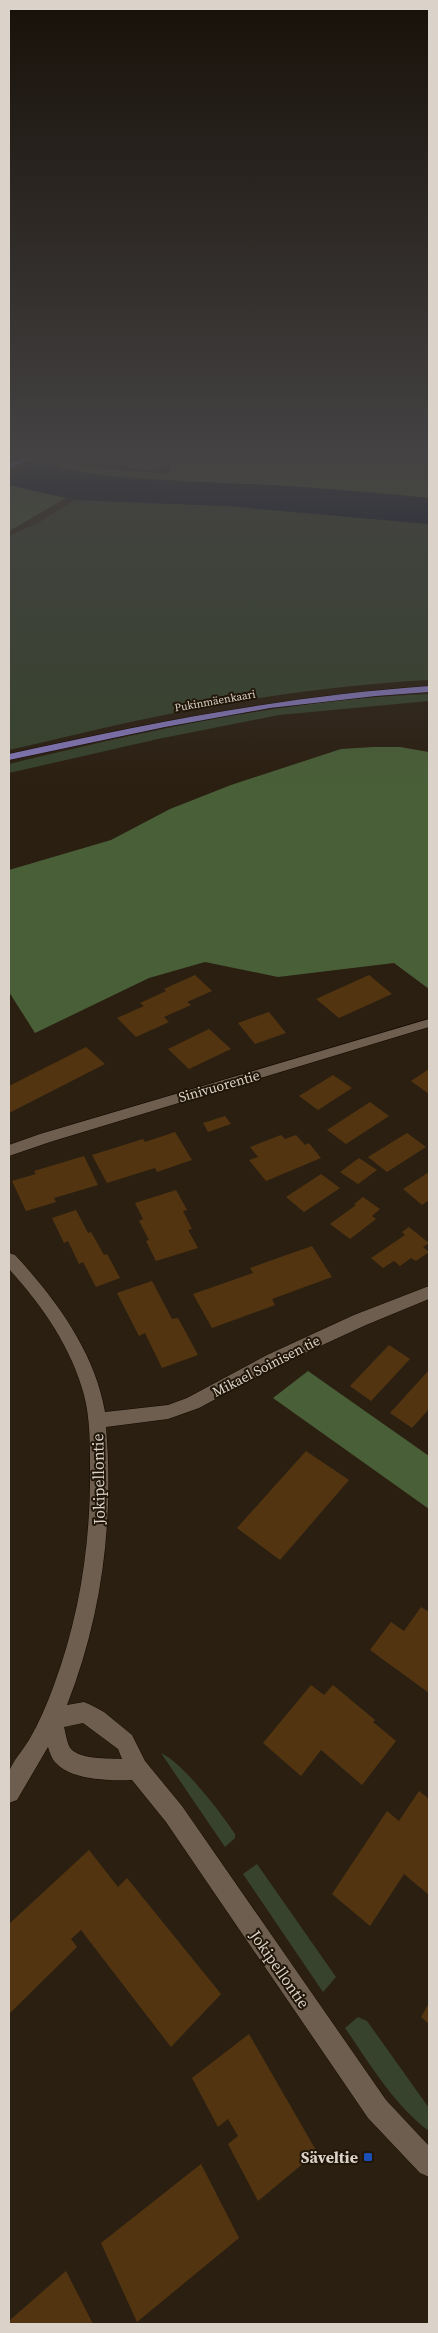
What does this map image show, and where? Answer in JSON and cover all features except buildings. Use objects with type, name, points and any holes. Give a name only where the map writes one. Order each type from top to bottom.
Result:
[{"type":"main road","name":"Pukinmäenkaari","points":[[9,757],[233,710],[329,697],[429,689]]},
{"type":"street","name":"Sinivuorentie","points":[[9,1152],[45,1138],[429,1023]]},
{"type":"street","name":"Jokipellontie","points":[[9,1259],[33,1284],[52,1310],[90,1387],[98,1420],[100,1486],[96,1564],[76,1651],[52,1719]]},
{"type":"street","name":"Mikael Soinisen tie","points":[[98,1420],[168,1412],[193,1403],[282,1356],[360,1320],[429,1292]]},
{"type":"street","name":"Jokipellontie","points":[[52,1719],[84,1712],[97,1719],[125,1742],[138,1769],[174,1814],[377,2109],[429,2164]]},
{"type":"street","points":[[52,1719],[62,1755],[72,1762],[110,1770],[138,1769]]},
{"type":"street","points":[[9,1792],[52,1719]]},
{"type":"green space","points":[[9,566],[429,566],[429,680],[359,685],[254,699],[132,722],[9,750]]},
{"type":"green space","points":[[429,694],[429,701],[279,715],[158,739],[9,773],[9,764],[218,718],[323,702]]},
{"type":"green space","points":[[400,747],[429,752],[429,989],[394,963],[278,977],[205,962],[149,978],[35,1033],[9,992],[9,870],[111,840],[170,809],[231,785],[341,749]]},
{"type":"green space","points":[[308,1371],[429,1456],[429,1509],[273,1398]]},
{"type":"green space","points":[[161,1753],[191,1778],[235,1834],[235,1838],[225,1847]]},
{"type":"green space","points":[[257,1864],[336,1977],[323,1992],[243,1874]]},
{"type":"green space","points":[[358,2017],[367,2021],[429,2108],[429,2131],[416,2121],[394,2096],[373,2070],[345,2028]]},
{"type":"place","name":"Säveltie","points":[[368,2157]]}]
